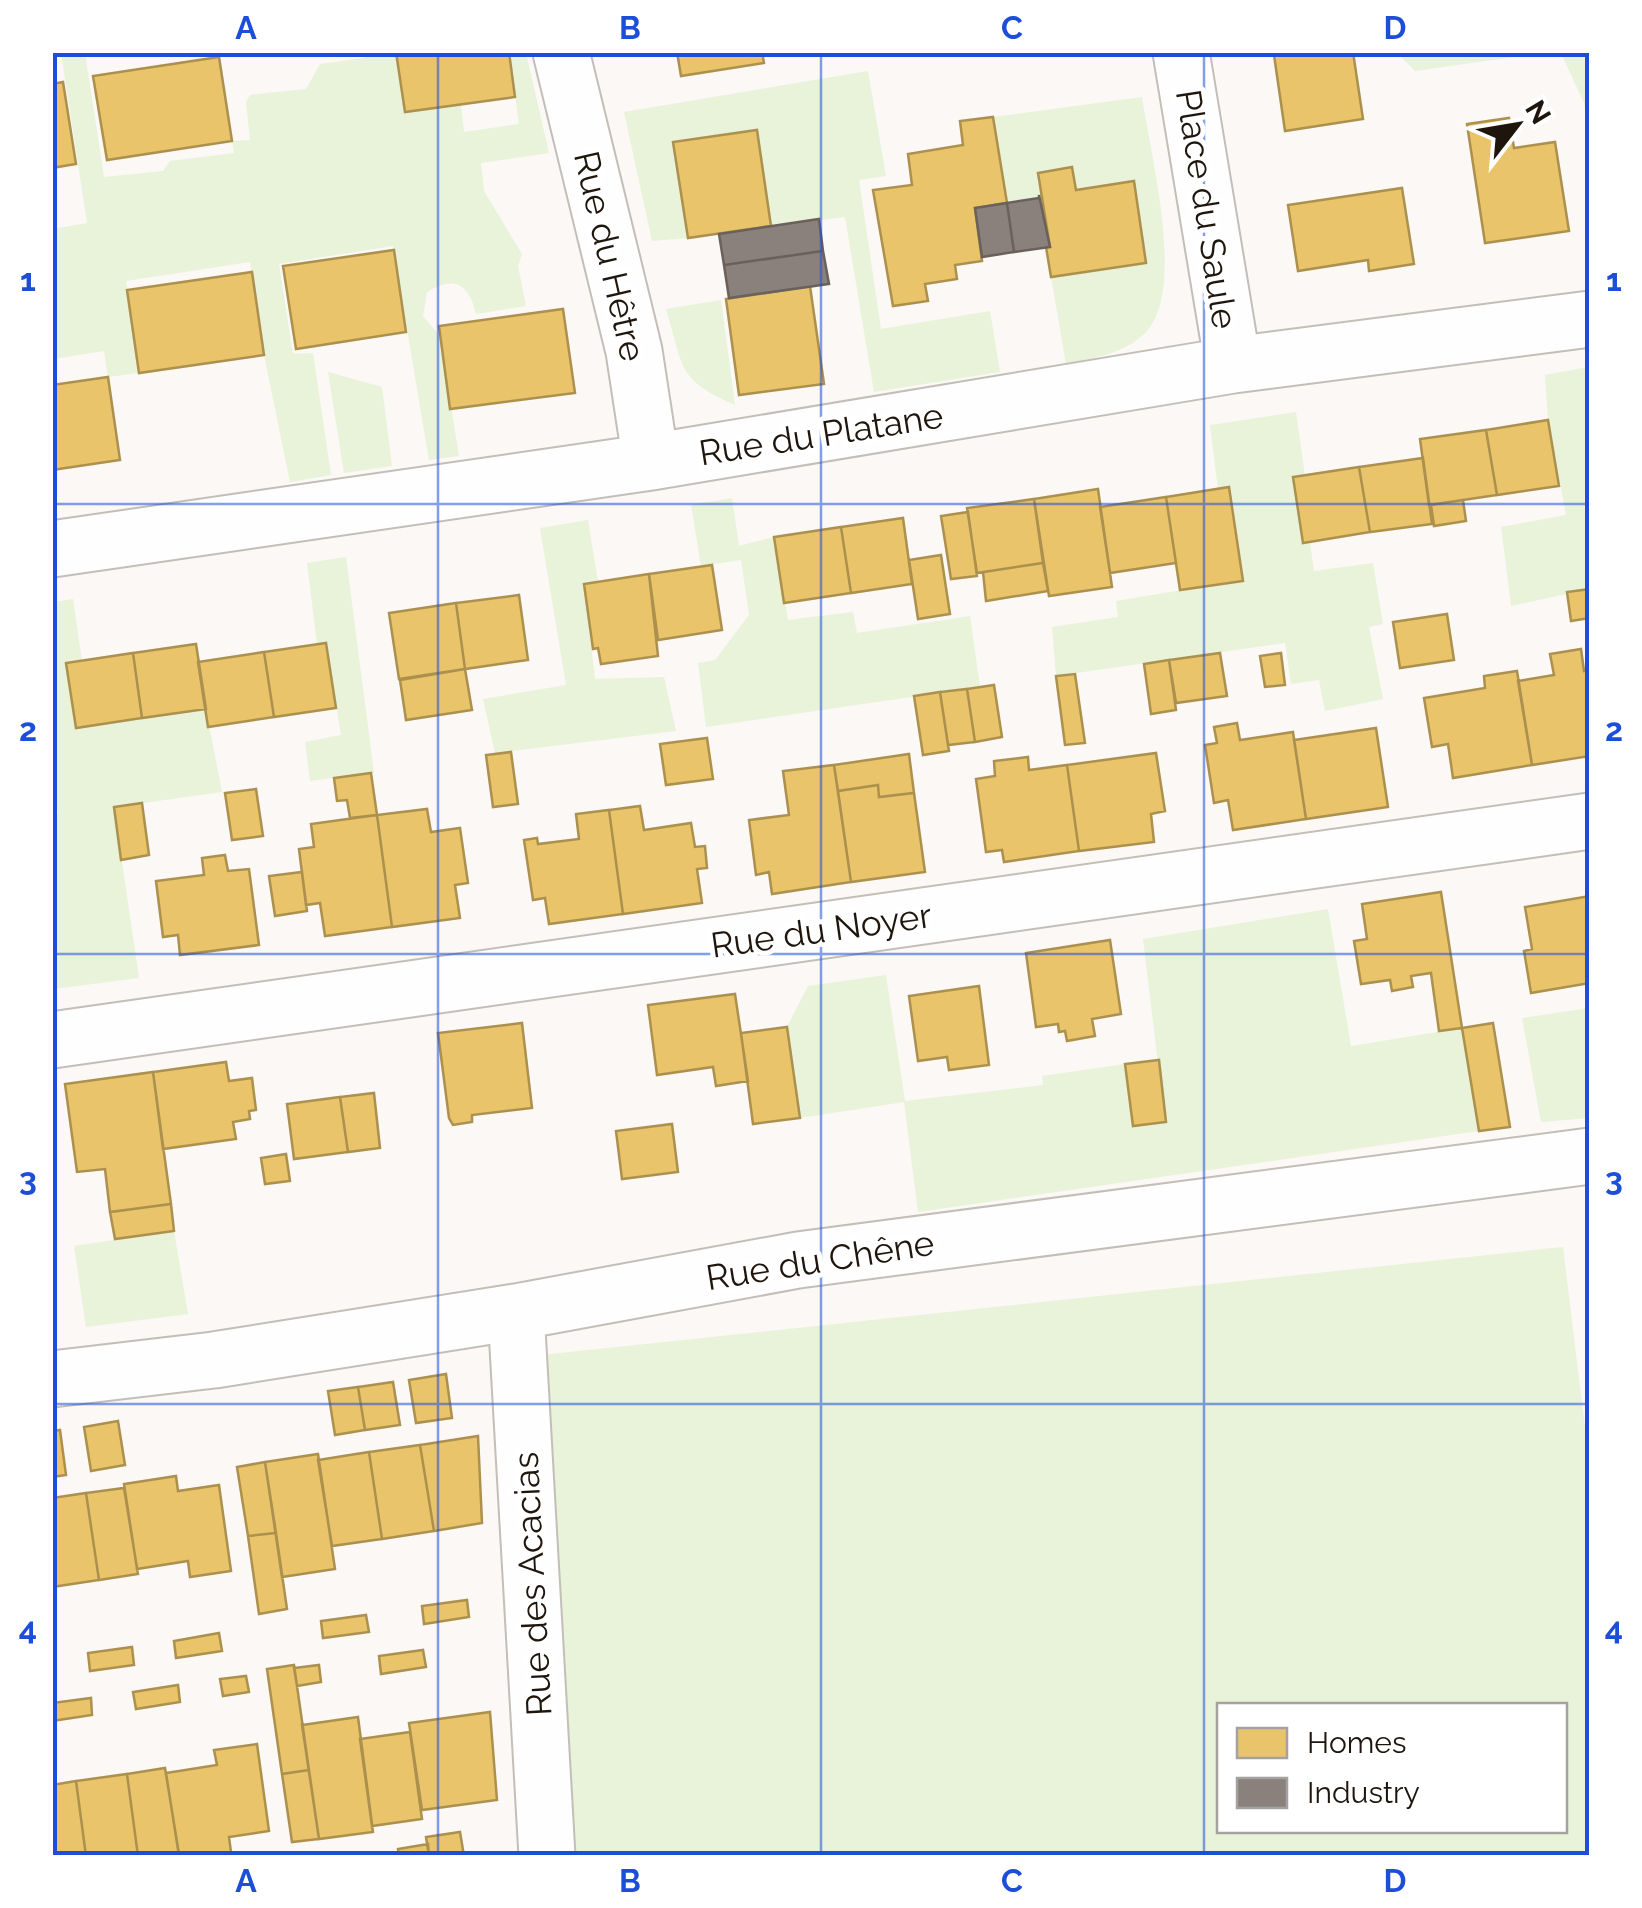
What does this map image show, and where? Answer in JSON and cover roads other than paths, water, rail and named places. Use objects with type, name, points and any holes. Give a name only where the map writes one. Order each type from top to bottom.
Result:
[{"type":"street","name":"Rue du Hêtre","points":[[561,52],[634,351],[651,462]]},
{"type":"street","name":"Place du Saule","points":[[1181,52],[1233,365]]},
{"type":"street","name":"Rue du Platane","points":[[52,549],[651,462],[1233,365],[1590,319]]},
{"type":"street","name":"Rue du Noyer","points":[[52,1040],[1590,821]]},
{"type":"street","name":"Rue du Chêne","points":[[52,1379],[214,1360],[516,1312],[798,1260],[1590,1156]]},
{"type":"street","name":"Rue des Acacias","points":[[516,1312],[547,1856]]}]
